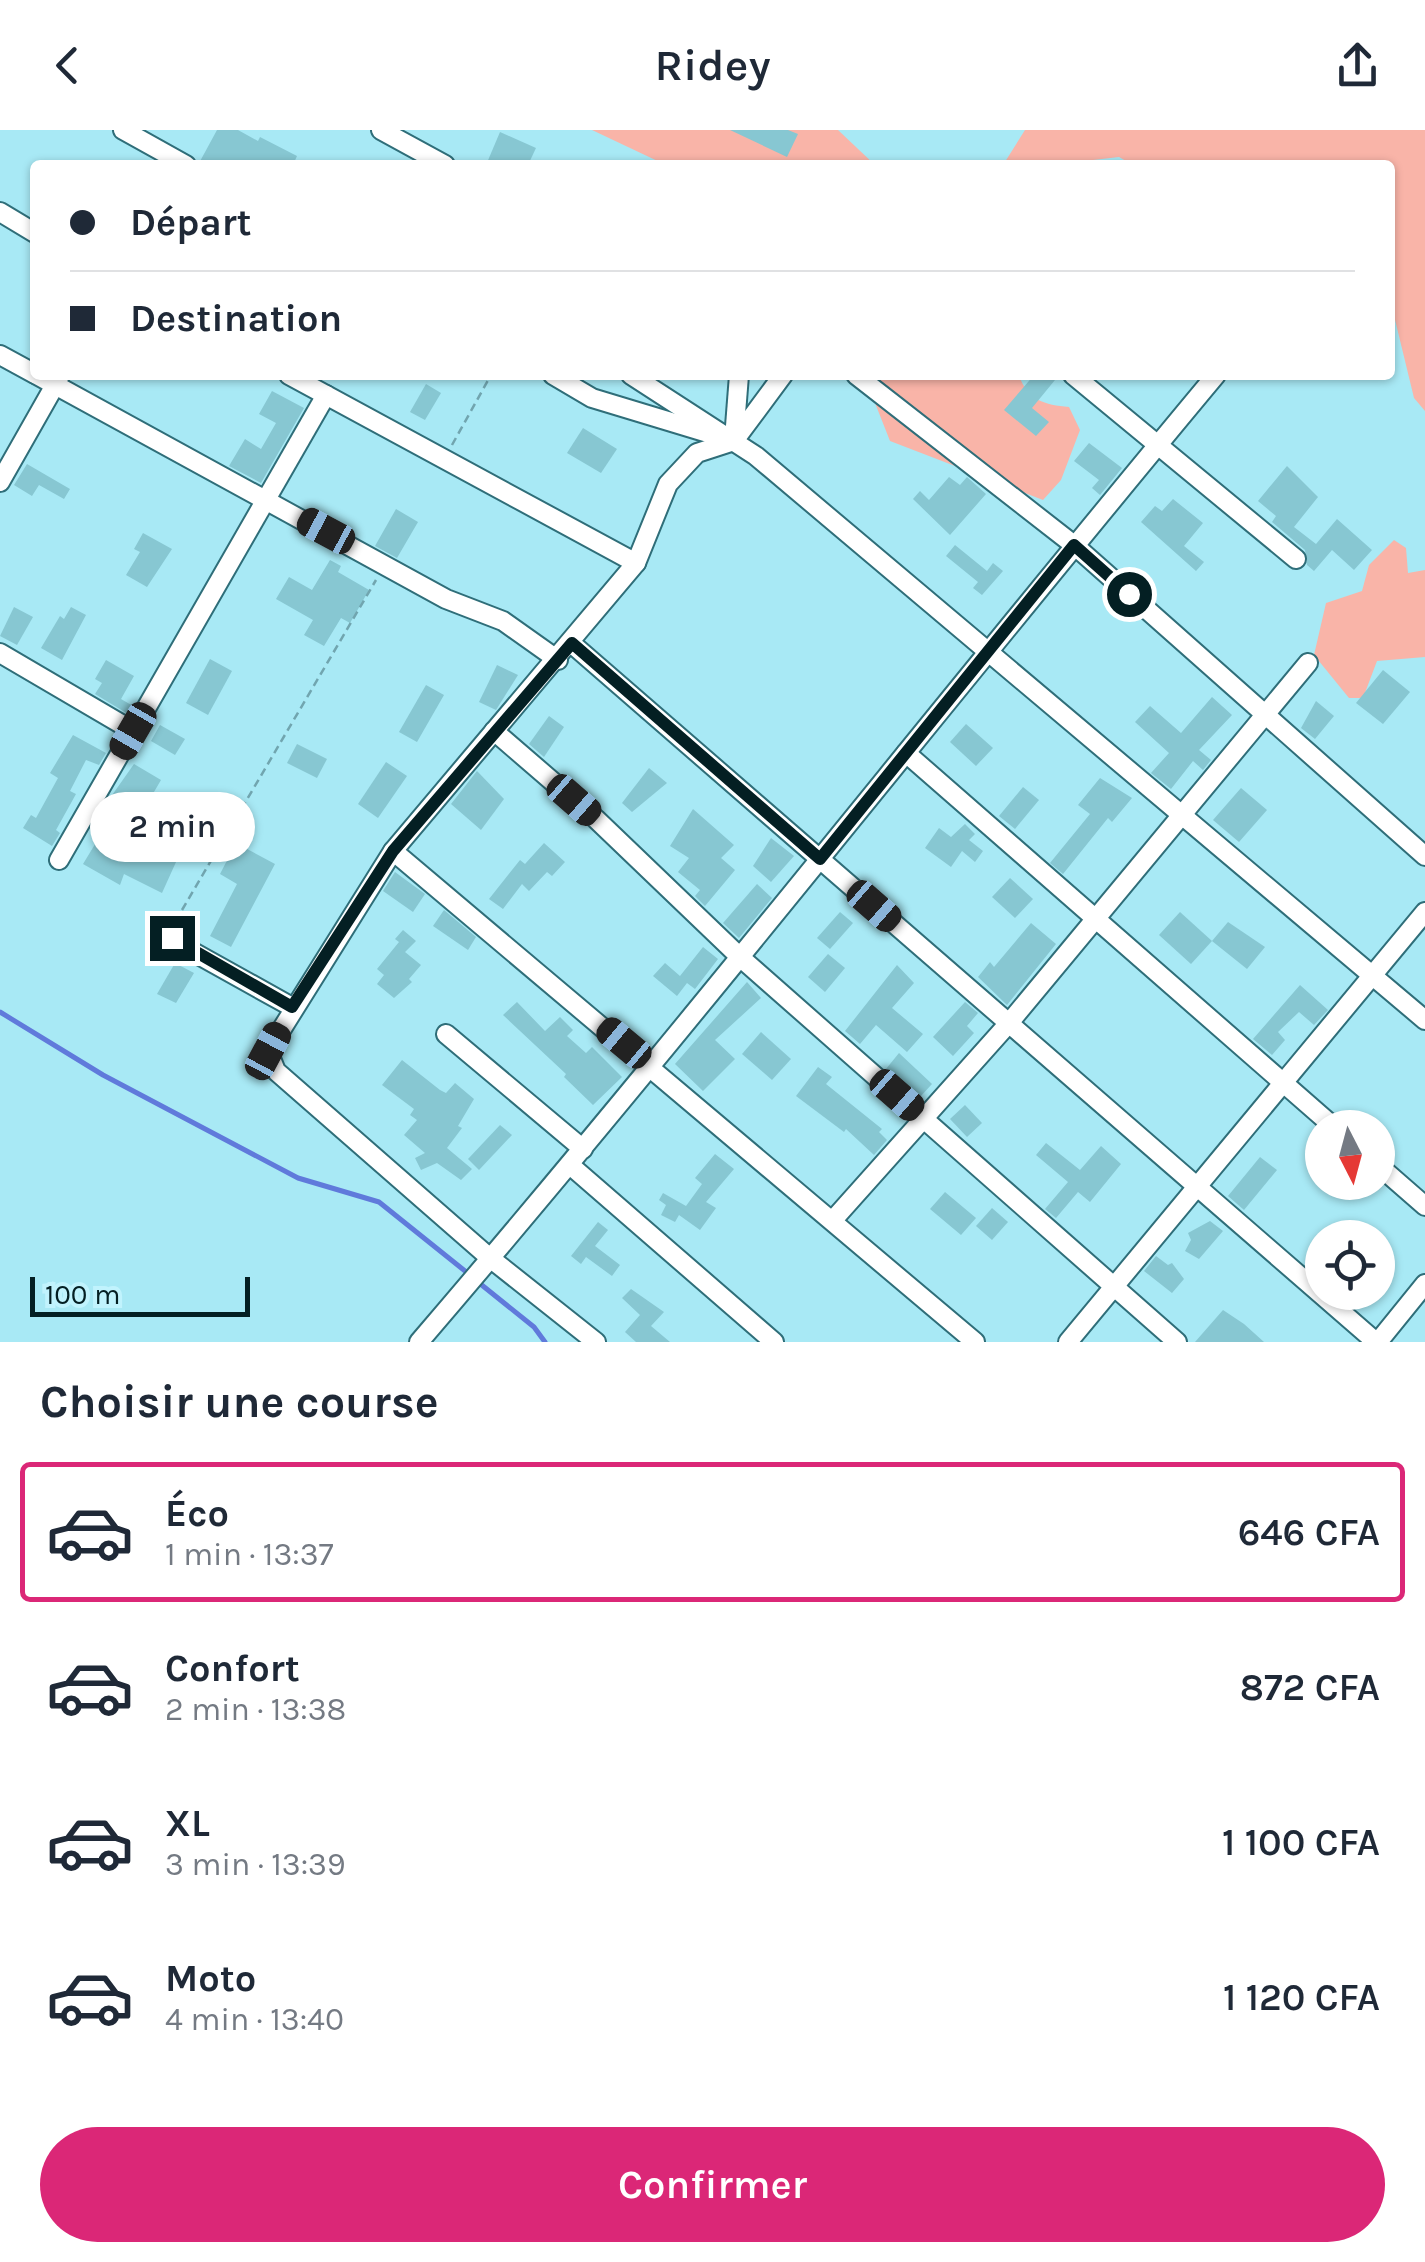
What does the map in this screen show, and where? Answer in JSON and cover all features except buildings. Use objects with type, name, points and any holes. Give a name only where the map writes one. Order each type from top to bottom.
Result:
[{"type":"street","points":[[123,130],[177,160]]},
{"type":"street","points":[[381,130],[436,160]]},
{"type":"street","points":[[0,212],[30,229]]},
{"type":"street","points":[[0,355],[30,371]]},
{"type":"street","points":[[0,482],[58,380],[446,599],[503,621],[558,660]]},
{"type":"street","points":[[298,380],[636,563]]},
{"type":"street","points":[[561,380],[592,398],[734,442]]},
{"type":"street","points":[[639,380],[734,442],[988,650],[1425,1020]]},
{"type":"street","points":[[734,442],[739,380]]},
{"type":"street","points":[[596,1342],[490,1258],[271,1066],[268,1051],[393,851],[636,563],[646,544],[653,514],[682,466],[697,453],[734,442],[779,380]]},
{"type":"street","points":[[862,380],[1074,545],[1425,856]]},
{"type":"street","points":[[1080,380],[1296,559]]},
{"type":"street","points":[[419,1342],[653,1067],[988,650],[1212,380]]},
{"type":"street","points":[[59,860],[326,395]]},
{"type":"street","points":[[572,643],[1377,1342],[1425,1284]]},
{"type":"street","points":[[0,653],[133,731]]},
{"type":"street","points":[[832,1220],[1009,1023],[1308,663]]},
{"type":"street","points":[[494,731],[596,819],[742,958],[1176,1342]]},
{"type":"street","points":[[906,752],[1315,1110]]},
{"type":"street","points":[[393,851],[975,1342]]},
{"type":"street","points":[[1068,1342],[1425,912]]},
{"type":"street","points":[[174,924],[172,938],[177,943],[292,1007]]},
{"type":"street","points":[[446,1034],[583,1149]]},
{"type":"street","points":[[570,1165],[774,1342]]},
{"type":"street","points":[[1395,1180],[1425,1206]]},
{"type":"path","points":[[444,459],[488,380]]},
{"type":"path","points":[[174,924],[386,562]]},
{"type":"shaded area","points":[[592,130],[838,130],[870,160],[655,160]]},
{"type":"shaded area","points":[[1025,130],[1425,130],[1425,411],[1414,398],[1395,320],[1395,160],[1006,160]]},
{"type":"shaded area","points":[[866,380],[1021,380],[1038,400],[1069,407],[1080,430],[1061,480],[1043,500],[890,441]]},
{"type":"shaded area","points":[[1394,540],[1406,548],[1408,573],[1425,570],[1425,657],[1377,661],[1363,698],[1349,698],[1314,655],[1326,603],[1362,591],[1369,565]]},
{"type":"waterway","points":[[0,1012],[103,1075],[298,1178],[379,1202],[470,1275]]},
{"type":"waterway","points":[[478,1282],[534,1327],[545,1342]]},
{"type":"route","points":[[172,938],[292,1007],[393,851],[572,643],[820,859],[1074,545],[1129,594]]}]
